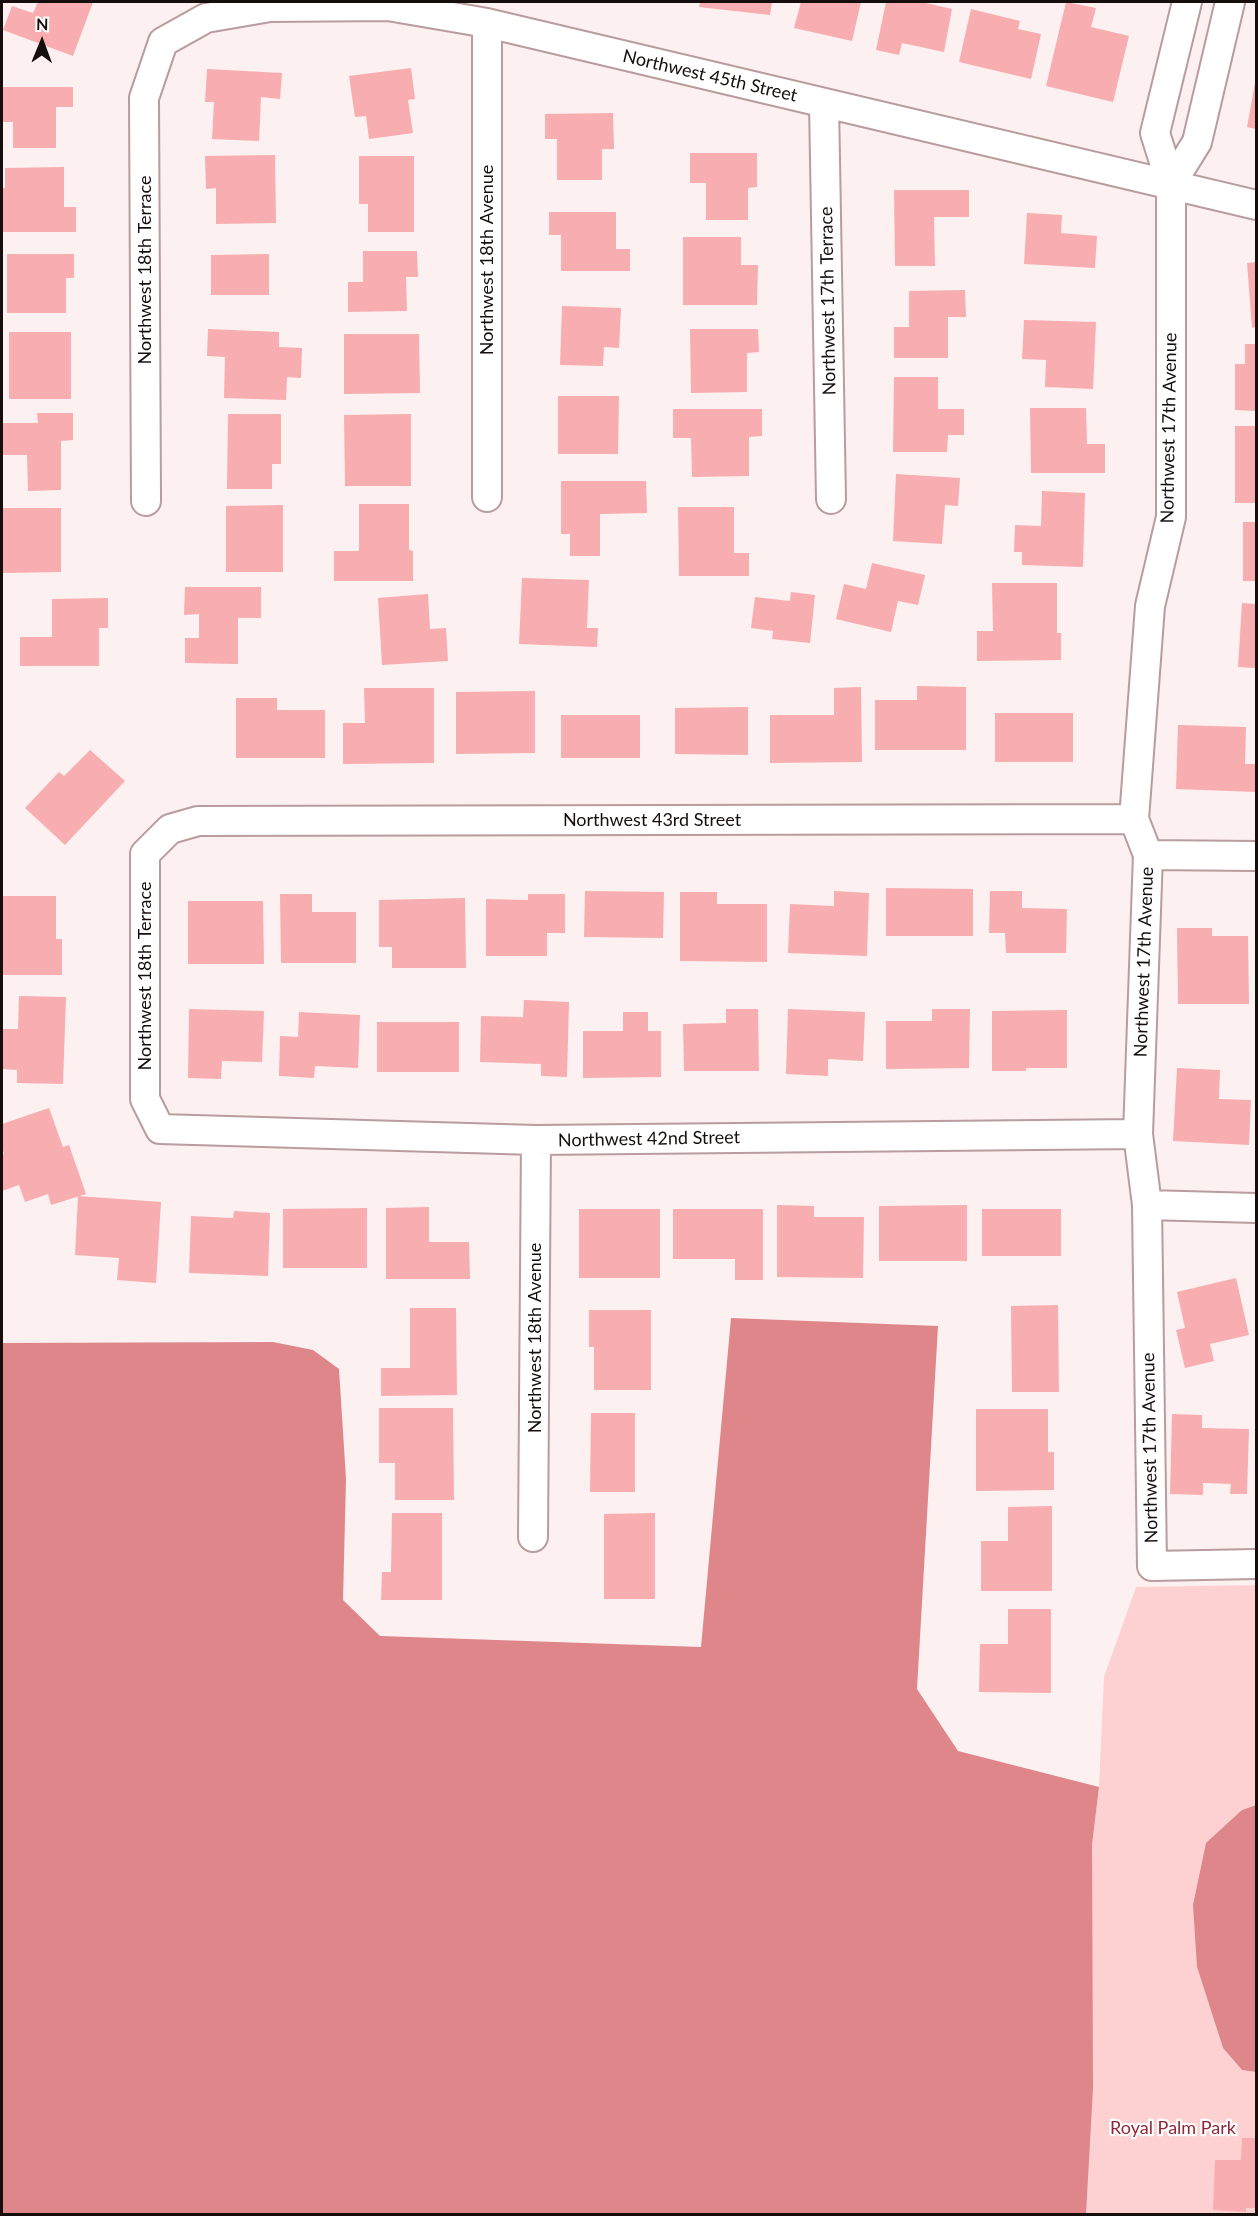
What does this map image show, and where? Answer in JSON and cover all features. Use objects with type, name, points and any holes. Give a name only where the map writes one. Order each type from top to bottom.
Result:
[{"type":"street","name":"Northwest 17th Avenue","points":[[1187,2],[1155,133],[1171,184],[1171,517],[1150,606],[1134,819],[1148,855],[1138,1134],[1147,1205],[1152,1566],[1257,1564]]},
{"type":"street","points":[[1171,184],[1197,142],[1230,2]]},
{"type":"street","name":"Northwest 45th Street","points":[[163,42],[206,18],[270,7],[388,6],[487,23],[1257,205]]},
{"type":"street","name":"Northwest 18th Avenue","points":[[487,23],[487,497]]},
{"type":"street","name":"Northwest 18th Terrace","points":[[146,501],[144,98],[163,42]]},
{"type":"street","name":"Northwest 17th Terrace","points":[[824,103],[831,499]]},
{"type":"street","name":"Northwest 43rd Street","points":[[170,829],[198,821],[1134,819]]},
{"type":"street","name":"Northwest 18th Terrace","points":[[160,1129],[145,1099],[145,854],[170,829]]},
{"type":"street","points":[[1148,855],[1257,856]]},
{"type":"street","name":"Northwest 42nd Street","points":[[160,1129],[536,1140],[1138,1134]]},
{"type":"street","name":"Northwest 18th Avenue","points":[[533,1537],[536,1140]]},
{"type":"street","points":[[1147,1205],[1257,1208]]},
{"type":"green space","name":"Royal Palm Park","points":[[1256,1585],[1256,1805],[1242,1810],[1197,1967],[1223,2048],[1242,2070],[1256,2072],[1256,2214],[1086,2214],[1092,1845],[1099,1787],[1104,1677],[1136,1587]]},
{"type":"shaded area","points":[[731,1318],[938,1326],[917,1689],[958,1751],[1099,1787],[1092,1845],[1093,2088],[1086,2214],[2,2214],[2,1343],[273,1342],[313,1350],[339,1369],[346,1479],[343,1600],[380,1636],[701,1647]]},
{"type":"shaded area","points":[[1256,1805],[1256,2072],[1242,2070],[1223,2048],[1197,1967],[1193,1905],[1206,1843],[1242,1810]]},
{"type":"building","points":[[38,2],[93,2],[73,56],[3,30],[12,6],[33,13]]},
{"type":"building","points":[[700,2],[772,2],[770,15],[699,7]]},
{"type":"building","points":[[801,2],[861,2],[852,41],[794,28]]},
{"type":"building","points":[[886,2],[926,2],[952,9],[944,52],[902,43],[899,55],[876,50]]},
{"type":"building","points":[[1066,2],[1096,8],[1091,27],[1129,36],[1113,102],[1046,86]]},
{"type":"building","points":[[971,9],[1020,21],[1018,29],[1041,34],[1031,79],[959,62]]},
{"type":"building","points":[[411,68],[415,99],[408,100],[413,133],[369,139],[366,116],[355,117],[349,76]]},
{"type":"building","points":[[207,69],[282,73],[280,99],[261,97],[259,141],[212,139],[214,102],[205,102]]},
{"type":"building","points":[[1256,83],[1256,129],[1247,127]]},
{"type":"building","points":[[2,87],[73,87],[73,107],[56,107],[56,148],[13,148],[13,122],[2,122]]},
{"type":"building","points":[[613,113],[614,149],[602,149],[602,180],[557,180],[557,139],[545,139],[545,114]]},
{"type":"building","points":[[690,153],[757,153],[757,187],[748,188],[748,220],[706,220],[706,183],[690,183]]},
{"type":"building","points":[[275,155],[276,223],[216,224],[216,188],[206,189],[205,156]]},
{"type":"building","points":[[359,156],[414,156],[414,232],[368,232],[368,204],[359,204]]},
{"type":"building","points":[[64,167],[64,207],[76,207],[76,232],[2,232],[2,188],[5,188],[5,168]]},
{"type":"building","points":[[894,190],[969,190],[969,217],[934,217],[935,266],[895,266]]},
{"type":"building","points":[[549,212],[616,212],[616,249],[630,249],[630,271],[561,271],[561,235],[549,235]]},
{"type":"building","points":[[1027,213],[1062,215],[1061,233],[1097,236],[1095,268],[1024,264]]},
{"type":"building","points":[[683,237],[741,237],[741,265],[758,265],[757,305],[683,305]]},
{"type":"building","points":[[363,251],[417,251],[418,277],[406,277],[407,311],[348,312],[348,282],[363,282]]},
{"type":"building","points":[[7,254],[74,254],[74,278],[66,278],[66,313],[7,313]]},
{"type":"building","points":[[269,254],[269,295],[211,295],[211,255]]},
{"type":"building","points":[[1256,262],[1256,327],[1252,328],[1247,263]]},
{"type":"building","points":[[965,290],[966,317],[948,317],[948,358],[894,358],[894,327],[909,327],[909,291]]},
{"type":"building","points":[[562,306],[621,308],[619,348],[604,347],[603,366],[560,365]]},
{"type":"building","points":[[1024,320],[1096,322],[1093,389],[1045,387],[1046,360],[1022,359]]},
{"type":"building","points":[[208,329],[279,332],[279,347],[302,348],[301,378],[287,377],[286,400],[224,398],[225,357],[207,356]]},
{"type":"building","points":[[690,329],[758,329],[759,352],[747,353],[747,392],[691,393]]},
{"type":"building","points":[[9,332],[71,332],[71,399],[9,399]]},
{"type":"building","points":[[344,334],[419,334],[420,393],[344,394]]},
{"type":"building","points":[[1245,344],[1256,344],[1256,411],[1235,410],[1235,364],[1245,364]]},
{"type":"building","points":[[894,377],[938,377],[938,409],[964,409],[964,435],[948,435],[947,452],[893,452]]},
{"type":"building","points":[[558,396],[619,396],[618,454],[558,454]]},
{"type":"building","points":[[1030,408],[1086,408],[1087,444],[1105,444],[1105,473],[1031,473]]},
{"type":"building","points":[[673,409],[762,409],[762,436],[749,437],[749,476],[692,477],[691,438],[673,438]]},
{"type":"building","points":[[37,413],[73,413],[73,440],[61,441],[61,490],[28,491],[27,455],[2,455],[2,423],[38,423]]},
{"type":"building","points":[[228,414],[281,414],[281,464],[272,464],[272,489],[227,489]]},
{"type":"building","points":[[411,414],[411,486],[345,486],[344,415]]},
{"type":"building","points":[[1235,426],[1256,426],[1256,503],[1235,503]]},
{"type":"building","points":[[896,474],[960,478],[958,506],[945,505],[942,544],[893,541]]},
{"type":"building","points":[[561,481],[646,481],[647,513],[600,514],[600,556],[570,556],[570,534],[561,534]]},
{"type":"building","points":[[1042,491],[1085,493],[1083,567],[1022,565],[1022,552],[1014,552],[1015,525],[1041,526]]},
{"type":"building","points":[[359,504],[409,504],[409,550],[413,551],[413,581],[334,581],[334,551],[359,551]]},
{"type":"building","points":[[283,505],[283,572],[226,572],[226,506]]},
{"type":"building","points":[[678,507],[734,507],[734,553],[749,553],[749,576],[679,576]]},
{"type":"building","points":[[2,508],[61,508],[61,572],[2,573]]},
{"type":"building","points":[[1243,522],[1256,522],[1256,581],[1243,581]]},
{"type":"building","points":[[872,563],[925,575],[918,605],[898,601],[891,632],[836,619],[844,584],[866,589]]},
{"type":"building","points":[[522,578],[589,580],[587,628],[598,628],[597,647],[519,644]]},
{"type":"building","points":[[992,583],[1057,583],[1057,633],[1061,633],[1061,660],[977,661],[977,631],[993,631]]},
{"type":"building","points":[[185,587],[261,587],[261,618],[238,618],[238,664],[185,663],[185,638],[199,638],[199,614],[184,615]]},
{"type":"building","points":[[791,592],[815,595],[810,643],[772,639],[773,631],[751,628],[755,597],[790,601]]},
{"type":"building","points":[[428,594],[430,629],[446,628],[448,661],[382,665],[378,598]]},
{"type":"building","points":[[108,598],[108,628],[99,628],[99,666],[20,666],[20,637],[52,637],[52,599]]},
{"type":"building","points":[[1242,603],[1256,604],[1256,668],[1238,667]]},
{"type":"building","points":[[917,686],[966,687],[966,750],[875,750],[875,700],[917,700]]},
{"type":"building","points":[[861,687],[862,762],[770,763],[770,715],[834,715],[834,688]]},
{"type":"building","points":[[364,688],[434,688],[434,763],[343,764],[343,723],[365,723]]},
{"type":"building","points":[[535,691],[535,753],[456,754],[456,692]]},
{"type":"building","points":[[236,698],[277,698],[277,710],[325,710],[325,758],[236,758]]},
{"type":"building","points":[[748,707],[748,755],[675,754],[675,708]]},
{"type":"building","points":[[995,713],[1073,713],[1073,762],[995,762]]},
{"type":"building","points":[[561,715],[640,715],[640,758],[561,758]]},
{"type":"building","points":[[1178,725],[1246,727],[1245,764],[1256,764],[1256,792],[1176,789]]},
{"type":"building","points":[[90,750],[125,781],[65,845],[25,808],[59,772],[64,776]]},
{"type":"building","points":[[886,888],[973,889],[973,936],[886,936]]},
{"type":"building","points":[[585,891],[664,892],[663,938],[584,937]]},
{"type":"building","points":[[834,891],[869,893],[867,956],[788,953],[790,904],[834,906]]},
{"type":"building","points":[[990,891],[1022,891],[1022,908],[1067,909],[1066,953],[1006,953],[1005,933],[989,933]]},
{"type":"building","points":[[680,892],[717,892],[717,904],[767,904],[767,962],[680,961]]},
{"type":"building","points":[[280,894],[312,894],[312,912],[356,912],[356,963],[281,963]]},
{"type":"building","points":[[528,894],[565,894],[565,933],[547,933],[547,956],[486,956],[486,899],[528,900]]},
{"type":"building","points":[[2,896],[56,896],[56,939],[62,939],[62,975],[2,975]]},
{"type":"building","points":[[465,898],[466,968],[392,968],[392,947],[379,947],[379,900]]},
{"type":"building","points":[[188,901],[263,901],[264,964],[188,964]]},
{"type":"building","points":[[1177,928],[1212,928],[1212,936],[1248,936],[1249,1004],[1178,1004]]},
{"type":"building","points":[[19,996],[66,997],[63,1084],[17,1083],[17,1070],[2,1069],[2,1029],[18,1029]]},
{"type":"building","points":[[524,1000],[569,1002],[567,1077],[541,1076],[541,1064],[480,1062],[481,1016],[523,1017]]},
{"type":"building","points":[[189,1009],[264,1011],[262,1062],[222,1061],[221,1079],[188,1078]]},
{"type":"building","points":[[726,1009],[758,1009],[759,1071],[684,1071],[683,1024],[726,1023]]},
{"type":"building","points":[[788,1009],[865,1012],[863,1061],[828,1059],[828,1076],[786,1074]]},
{"type":"building","points":[[932,1009],[970,1009],[969,1068],[886,1069],[886,1021],[932,1021]]},
{"type":"building","points":[[1067,1010],[1067,1068],[992,1071],[992,1011]]},
{"type":"building","points":[[299,1012],[360,1015],[358,1068],[315,1066],[314,1078],[279,1076],[280,1036],[298,1037]]},
{"type":"building","points":[[623,1012],[648,1012],[648,1031],[661,1031],[661,1077],[583,1078],[583,1031],[623,1031]]},
{"type":"building","points":[[377,1022],[459,1022],[459,1072],[377,1072]]},
{"type":"building","points":[[1177,1068],[1220,1070],[1219,1099],[1251,1100],[1249,1145],[1173,1141]]},
{"type":"building","points":[[49,1108],[63,1147],[69,1145],[86,1194],[51,1205],[48,1194],[25,1202],[19,1185],[2,1191],[2,1155],[4,1154],[2,1124]]},
{"type":"building","points":[[78,1196],[161,1202],[156,1283],[117,1280],[119,1258],[75,1255]]},
{"type":"building","points":[[777,1205],[814,1206],[814,1217],[864,1217],[863,1278],[777,1277]]},
{"type":"building","points":[[967,1205],[967,1261],[879,1261],[879,1206]]},
{"type":"building","points":[[429,1207],[429,1242],[469,1242],[470,1279],[386,1279],[386,1208]]},
{"type":"building","points":[[367,1208],[367,1268],[283,1268],[283,1209]]},
{"type":"building","points":[[579,1209],[660,1209],[660,1278],[579,1278]]},
{"type":"building","points":[[673,1209],[763,1209],[763,1280],[735,1280],[735,1259],[673,1259]]},
{"type":"building","points":[[982,1209],[1061,1209],[1061,1256],[982,1256]]},
{"type":"building","points":[[234,1211],[270,1213],[268,1276],[189,1273],[191,1216],[233,1218]]},
{"type":"building","points":[[1236,1278],[1249,1335],[1210,1344],[1214,1361],[1185,1368],[1176,1330],[1185,1328],[1177,1292]]},
{"type":"building","points":[[1058,1305],[1059,1392],[1012,1392],[1011,1306]]},
{"type":"building","points":[[410,1308],[456,1308],[457,1395],[381,1396],[381,1368],[410,1368]]},
{"type":"building","points":[[589,1310],[651,1310],[651,1390],[594,1390],[594,1347],[589,1347]]},
{"type":"building","points":[[379,1408],[453,1408],[454,1500],[395,1500],[395,1463],[379,1463]]},
{"type":"building","points":[[976,1409],[1048,1409],[1048,1452],[1054,1452],[1054,1490],[976,1491]]},
{"type":"building","points":[[591,1413],[635,1413],[635,1492],[590,1492]]},
{"type":"building","points":[[1172,1414],[1202,1415],[1202,1428],[1249,1429],[1247,1494],[1230,1494],[1231,1484],[1203,1483],[1203,1495],[1170,1494]]},
{"type":"building","points":[[1052,1506],[1052,1591],[981,1591],[981,1541],[1008,1541],[1008,1507]]},
{"type":"building","points":[[392,1513],[442,1513],[442,1600],[381,1600],[382,1572],[391,1572]]},
{"type":"building","points":[[655,1513],[655,1599],[604,1599],[604,1514]]},
{"type":"building","points":[[1008,1609],[1051,1609],[1051,1693],[979,1692],[980,1644],[1008,1644]]},
{"type":"building","points":[[1242,2138],[1256,2138],[1256,2208],[1246,2208],[1246,2212],[1213,2210],[1215,2160],[1241,2160]]}]
